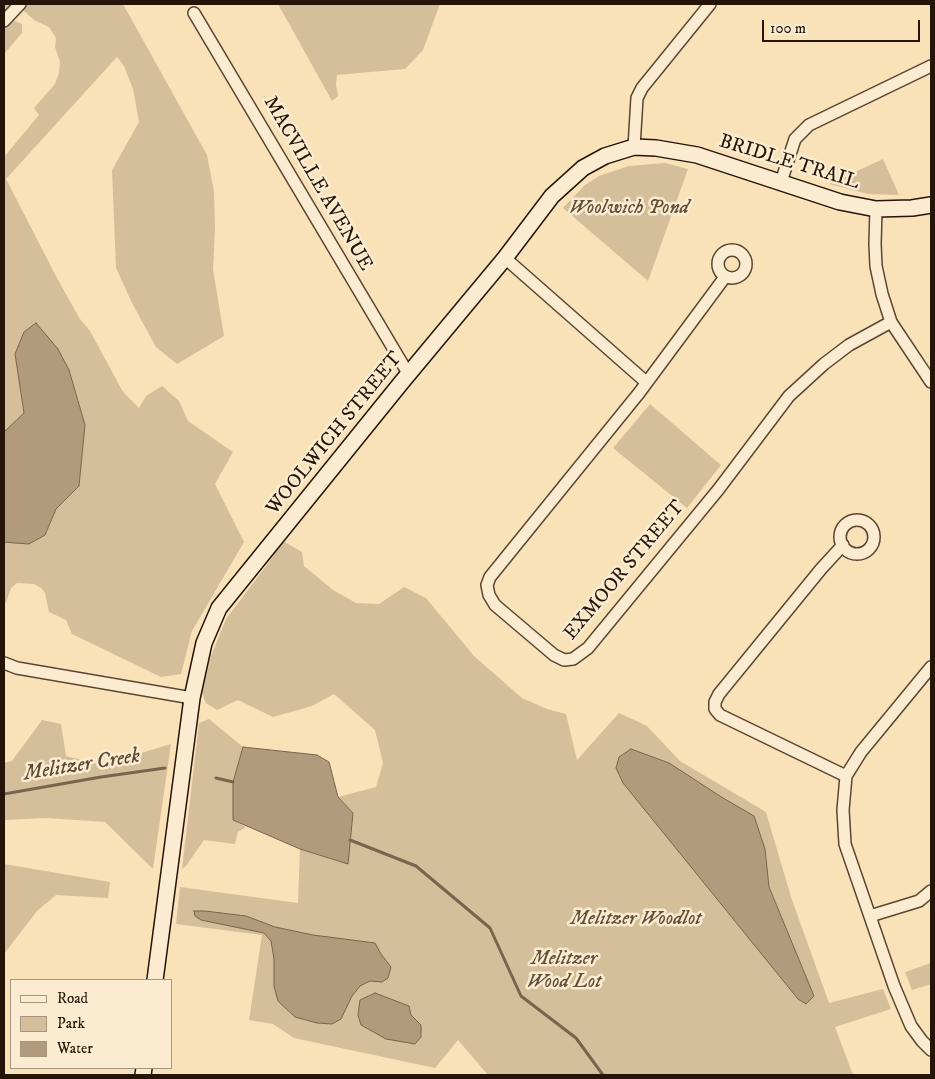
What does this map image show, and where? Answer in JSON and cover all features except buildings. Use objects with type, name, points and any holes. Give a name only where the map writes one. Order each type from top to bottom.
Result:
[{"type":"street","points":[[4,21],[20,4]]},
{"type":"street","points":[[634,147],[637,98],[642,88],[710,4]]},
{"type":"street","name":"MACVILLE AVENUE","points":[[194,12],[409,375]]},
{"type":"street","points":[[781,182],[795,139],[809,125],[931,66]]},
{"type":"street","name":"BRIDLE TRAIL","points":[[634,147],[656,148],[697,155],[840,202],[876,209],[912,208],[931,205]]},
{"type":"street","name":"WOOLWICH STREET","points":[[155,979],[192,698],[204,643],[219,608],[505,258],[552,196],[583,168],[605,156],[634,147]]},
{"type":"street","points":[[876,209],[876,266],[882,294],[891,322],[931,382]]},
{"type":"street","points":[[505,258],[646,382],[725,277]]},
{"type":"street","name":"EXMOOR STREET","points":[[646,382],[490,577],[487,585],[488,595],[495,605],[554,654],[564,660],[573,659],[588,648],[718,490],[789,396],[824,364],[849,345],[891,322]]},
{"type":"street","points":[[843,546],[821,569],[724,686],[715,702],[715,709],[720,715],[846,776]]},
{"type":"street","points":[[4,663],[17,668],[192,698]]},
{"type":"street","points":[[931,667],[861,752],[846,776],[843,810],[845,844],[903,1009],[911,1026],[931,1050]]},
{"type":"street","points":[[870,916],[918,901],[931,891]]},
{"type":"green space","points":[[4,4],[123,4],[207,155],[214,192],[213,269],[224,336],[177,364],[156,347],[132,303],[116,268],[112,170],[139,122],[133,89],[124,66],[117,57],[6,179],[58,280],[80,319],[90,331],[123,392],[139,408],[146,396],[162,386],[179,401],[188,421],[233,452],[215,484],[244,542],[192,631],[181,674],[161,677],[72,634],[66,620],[49,612],[45,593],[34,584],[17,583],[11,588],[6,603],[4,602],[4,542],[29,544],[45,535],[56,509],[79,486],[85,424],[69,370],[58,349],[15,354],[24,413],[4,432],[4,157],[39,115],[34,108],[55,84],[60,62],[55,47],[56,38],[49,27],[34,20],[24,11],[12,8],[4,15]]},
{"type":"green space","points":[[278,4],[440,4],[423,50],[405,69],[337,75],[338,96],[332,101]]},
{"type":"green space","points":[[4,17],[22,24],[22,33],[4,54]]},
{"type":"green space","points":[[883,159],[899,195],[868,194],[829,184]]},
{"type":"green space","name":"Woolwich Pond","points":[[665,163],[688,169],[648,281],[563,208],[585,185],[599,176],[629,166]]},
{"type":"green space","points":[[650,404],[721,465],[687,508],[613,448]]},
{"type":"green space","name":"Melitzer Woodlot","points":[[283,541],[302,552],[304,566],[333,590],[356,603],[379,604],[404,587],[426,598],[474,656],[522,698],[547,709],[566,714],[577,760],[619,713],[647,726],[680,761],[766,812],[791,897],[829,1003],[883,989],[891,1009],[835,1027],[853,1075],[488,1075],[458,1040],[435,1068],[294,1038],[273,1024],[249,1020],[262,935],[176,924],[180,887],[298,903],[300,849],[347,863],[353,813],[338,797],[376,787],[383,763],[375,730],[334,694],[312,706],[273,717],[238,700],[217,710],[206,703],[202,693],[211,656],[226,619]]},
{"type":"green space","points":[[209,719],[243,747],[233,782],[233,820],[246,827],[238,832],[235,844],[204,840],[182,869],[199,723]]},
{"type":"green space","points":[[42,720],[61,724],[66,756],[101,765],[171,744],[153,869],[105,822],[46,818],[4,820],[4,763],[12,761]]},
{"type":"green space","points":[[4,864],[110,882],[108,898],[56,895],[37,911],[4,954]]},
{"type":"green space","points":[[931,963],[931,984],[912,990],[905,972]]},
{"type":"water","points":[[36,323],[58,349],[69,370],[85,425],[79,486],[56,509],[45,535],[29,544],[4,542],[4,432],[24,413],[15,354],[24,332]]},
{"type":"water","points":[[243,747],[317,755],[329,762],[338,797],[353,813],[348,864],[300,849],[233,820],[233,782]]},
{"type":"water","points":[[631,749],[669,763],[754,816],[765,849],[769,887],[814,996],[806,1004],[798,999],[623,783],[616,768],[619,757]]},
{"type":"water","points":[[194,911],[246,916],[275,927],[313,935],[375,943],[391,967],[388,978],[382,982],[370,981],[360,986],[352,996],[341,1019],[332,1024],[317,1023],[295,1017],[278,1001],[274,986],[274,959],[271,941],[264,933],[201,920],[195,916]]},
{"type":"water","points":[[375,993],[409,1006],[411,1015],[421,1025],[421,1037],[415,1044],[386,1039],[361,1025],[358,1015],[360,1000]]},
{"type":"waterway","name":"Melitzer Creek","points":[[4,794],[165,768]]},
{"type":"waterway","points":[[216,778],[233,782]]},
{"type":"waterway","name":"Melitzer Creek","points":[[350,840],[416,866],[490,928],[521,996],[576,1038],[603,1075]]},
{"type":"park label","name":"Melitzer Wood Lot","points":[[564,972]]}]
